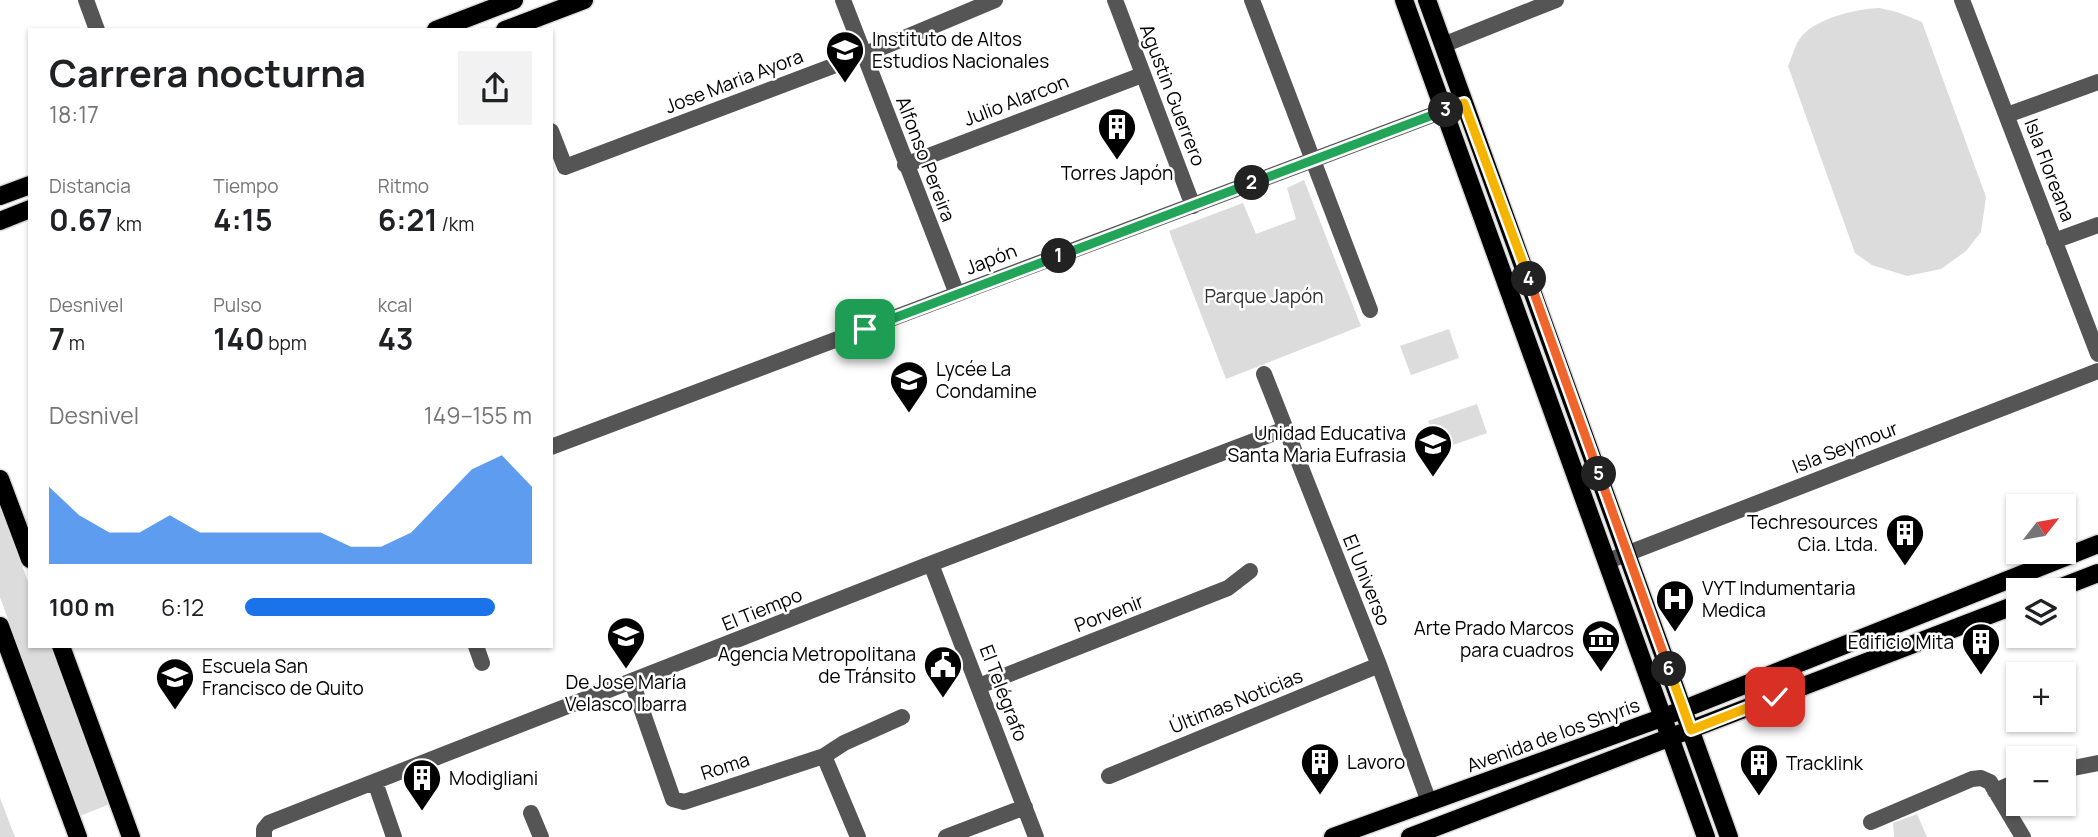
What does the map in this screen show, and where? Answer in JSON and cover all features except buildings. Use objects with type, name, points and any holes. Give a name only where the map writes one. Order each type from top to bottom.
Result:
[{"type":"main road","points":[[513,28],[584,0]]},
{"type":"main road","points":[[1404,0],[1706,837]]},
{"type":"main road","points":[[1427,0],[1729,837]]},
{"type":"main road","points":[[441,28],[506,1]]},
{"type":"main road","points":[[0,196],[28,186]]},
{"type":"main road","points":[[0,221],[28,210]]},
{"type":"main road","points":[[1525,335],[1545,325]]},
{"type":"main road","points":[[0,479],[28,554]]},
{"type":"main road","name":"Avenida de los Shyris","points":[[1333,837],[1664,717],[2098,544]]},
{"type":"main road","points":[[2076,582],[2098,573]]},
{"type":"main road","points":[[1410,837],[1440,832],[1671,737],[2006,609]]},
{"type":"main road","points":[[0,626],[6,662],[78,837]]},
{"type":"main road","points":[[62,648],[131,837]]},
{"type":"street","points":[[87,0],[96,28]]},
{"type":"street","name":"Alfonso Pereira","points":[[843,0],[957,294]]},
{"type":"street","name":"Jose Maria Ayora","points":[[553,136],[565,167],[864,54],[995,0]]},
{"type":"street","name":"Agustin Guerrero","points":[[1115,0],[1193,206]]},
{"type":"street","points":[[1252,0],[1311,161],[1370,310]]},
{"type":"street","points":[[1443,45],[1556,0]]},
{"type":"street","name":"Isla Floreana","points":[[1962,0],[2098,354]]},
{"type":"street","points":[[506,1],[510,28]]},
{"type":"street","name":"Julio Alarcon","points":[[905,165],[1142,75]]},
{"type":"street","points":[[2007,115],[2098,82]]},
{"type":"street","name":"Japón","points":[[553,446],[1464,103]]},
{"type":"street","points":[[2054,241],[2098,225]]},
{"type":"street","name":"Isla Seymour","points":[[1608,561],[2098,371]]},
{"type":"street","name":"El Universo","points":[[1264,374],[1379,665],[1429,802]]},
{"type":"street","name":"El Tiempo","points":[[264,837],[264,829],[268,823],[1285,429]]},
{"type":"street","name":"El Telégrafo","points":[[931,564],[1036,837]]},
{"type":"street","name":"Porvenir","points":[[979,686],[1228,588],[1250,571]]},
{"type":"street","points":[[476,648],[482,663]]},
{"type":"street","name":"Últimas Noticias","points":[[1109,776],[1379,665]]},
{"type":"street","name":"Roma","points":[[632,682],[673,799],[684,802],[824,756],[844,743],[902,717]]},
{"type":"street","points":[[824,756],[858,837]]},
{"type":"street","points":[[2076,767],[2098,763]]},
{"type":"street","points":[[1871,822],[1972,779],[1986,779],[2023,837]]},
{"type":"street","points":[[375,782],[394,837]]},
{"type":"street","points":[[1996,791],[2006,786]]},
{"type":"street","points":[[946,837],[1024,807]]},
{"type":"street","points":[[531,813],[541,837]]},
{"type":"green space","points":[[1879,8],[1922,22],[1986,197],[1981,232],[1966,251],[1941,269],[1907,276],[1872,265],[1855,253],[1788,66],[1799,40],[1814,26],[1835,16]]},
{"type":"green space","name":"Parque Japón","points":[[1304,180],[1361,326],[1226,379],[1169,231],[1243,203],[1256,234],[1296,219],[1287,188]]},
{"type":"green space","points":[[1449,329],[1459,358],[1411,375],[1400,346]]},
{"type":"green space","points":[[1477,404],[1487,433],[1439,450],[1428,421]]},
{"type":"green space","points":[[0,506],[28,582],[28,648],[53,648],[110,804],[80,816],[0,597]]},
{"type":"green space","points":[[0,798],[15,837],[0,837]]},
{"type":"green space","points":[[1917,814],[1927,837],[1894,837],[1893,823]]},
{"type":"place","name":"Instituto de Altos Estudios Nacionales","points":[[845,84]]},
{"type":"place","name":"Torres Japón","points":[[1117,161]]},
{"type":"place","name":"Lycée La Condamine","points":[[909,414]]},
{"type":"place","name":"Unidad Educativa Santa Maria Eufrasia","points":[[1433,478]]},
{"type":"place","name":"Techresources Cia. Ltda.","points":[[1905,567]]},
{"type":"place","name":"VYT Indumentaria Medica","points":[[1675,633]]},
{"type":"place","name":"De Jose María Velasco Ibarra","points":[[626,670]]},
{"type":"place","name":"Arte Prado Marcos para cuadros","points":[[1601,673]]},
{"type":"place","name":"Edificio Mita","points":[[1981,676]]},
{"type":"place","name":"Agencia Metropolitana de Tránsito","points":[[943,699]]},
{"type":"place","name":"Escuela San Francisco de Quito","points":[[175,711]]},
{"type":"place","name":"Lavoro","points":[[1320,796]]},
{"type":"place","name":"Tracklink","points":[[1759,797]]},
{"type":"place","name":"Modigliani","points":[[422,812]]},
{"type":"route","points":[[865,329],[1464,103],[1691,730],[1775,697]]}]
